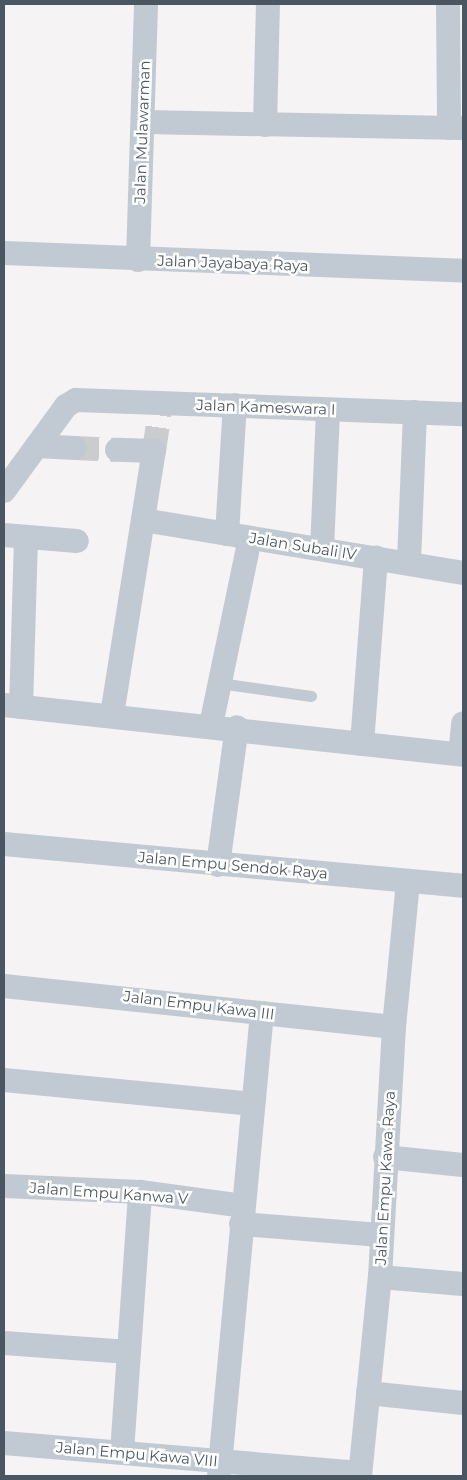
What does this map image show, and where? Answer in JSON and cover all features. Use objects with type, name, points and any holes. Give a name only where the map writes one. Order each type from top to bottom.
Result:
[{"type":"street","name":"Jalan Mulawarman","points":[[138,260],[144,122],[146,4]]},
{"type":"street","points":[[264,125],[268,4]]},
{"type":"street","points":[[144,122],[456,128],[448,4]]},
{"type":"street","name":"Jalan Jayabaya Raya","points":[[4,253],[138,260],[463,271]]},
{"type":"street","name":"Jalan Kameswara I","points":[[37,446],[70,402],[235,405],[463,414]]},
{"type":"street","points":[[227,534],[235,405]]},
{"type":"street","points":[[322,549],[328,410]]},
{"type":"street","points":[[409,562],[415,412]]},
{"type":"street","points":[[7,479],[37,446],[75,448]]},
{"type":"street","points":[[112,715],[154,451],[116,450]]},
{"type":"street","name":"Jalan Subali IV","points":[[143,520],[409,562],[463,573]]},
{"type":"street","points":[[77,542],[15,537],[12,706],[237,727],[462,755],[463,722]]},
{"type":"street","points":[[211,725],[250,538]]},
{"type":"street","points":[[362,744],[376,558]]},
{"type":"street","points":[[218,865],[237,727]]},
{"type":"street","name":"Jalan Empu Sendok Raya","points":[[4,844],[463,886]]},
{"type":"street","name":"Jalan Empu Kawa Raya","points":[[360,1475],[380,1277],[385,1157],[394,1027],[408,880]]},
{"type":"street","name":"Jalan Empu Kawa III","points":[[4,986],[394,1027]]},
{"type":"street","points":[[220,1469],[252,1104],[262,1014]]},
{"type":"street","points":[[4,1080],[252,1104]]},
{"type":"street","points":[[385,1157],[463,1164]]},
{"type":"street","name":"Jalan Empu Kanwa V","points":[[4,1186],[140,1192],[242,1215],[382,1235]]},
{"type":"street","points":[[122,1452],[140,1192]]},
{"type":"street","points":[[380,1277],[463,1284]]},
{"type":"street","points":[[4,1343],[129,1352]]},
{"type":"street","points":[[368,1393],[463,1403]]},
{"type":"street","name":"Jalan Empu Kawa VIII","points":[[4,1443],[122,1452],[220,1469],[360,1475]]},
{"type":"lane","points":[[219,683],[311,696]]},
{"type":"tunnel","points":[[154,451],[161,403]]},
{"type":"tunnel","points":[[75,448],[117,450]]}]
